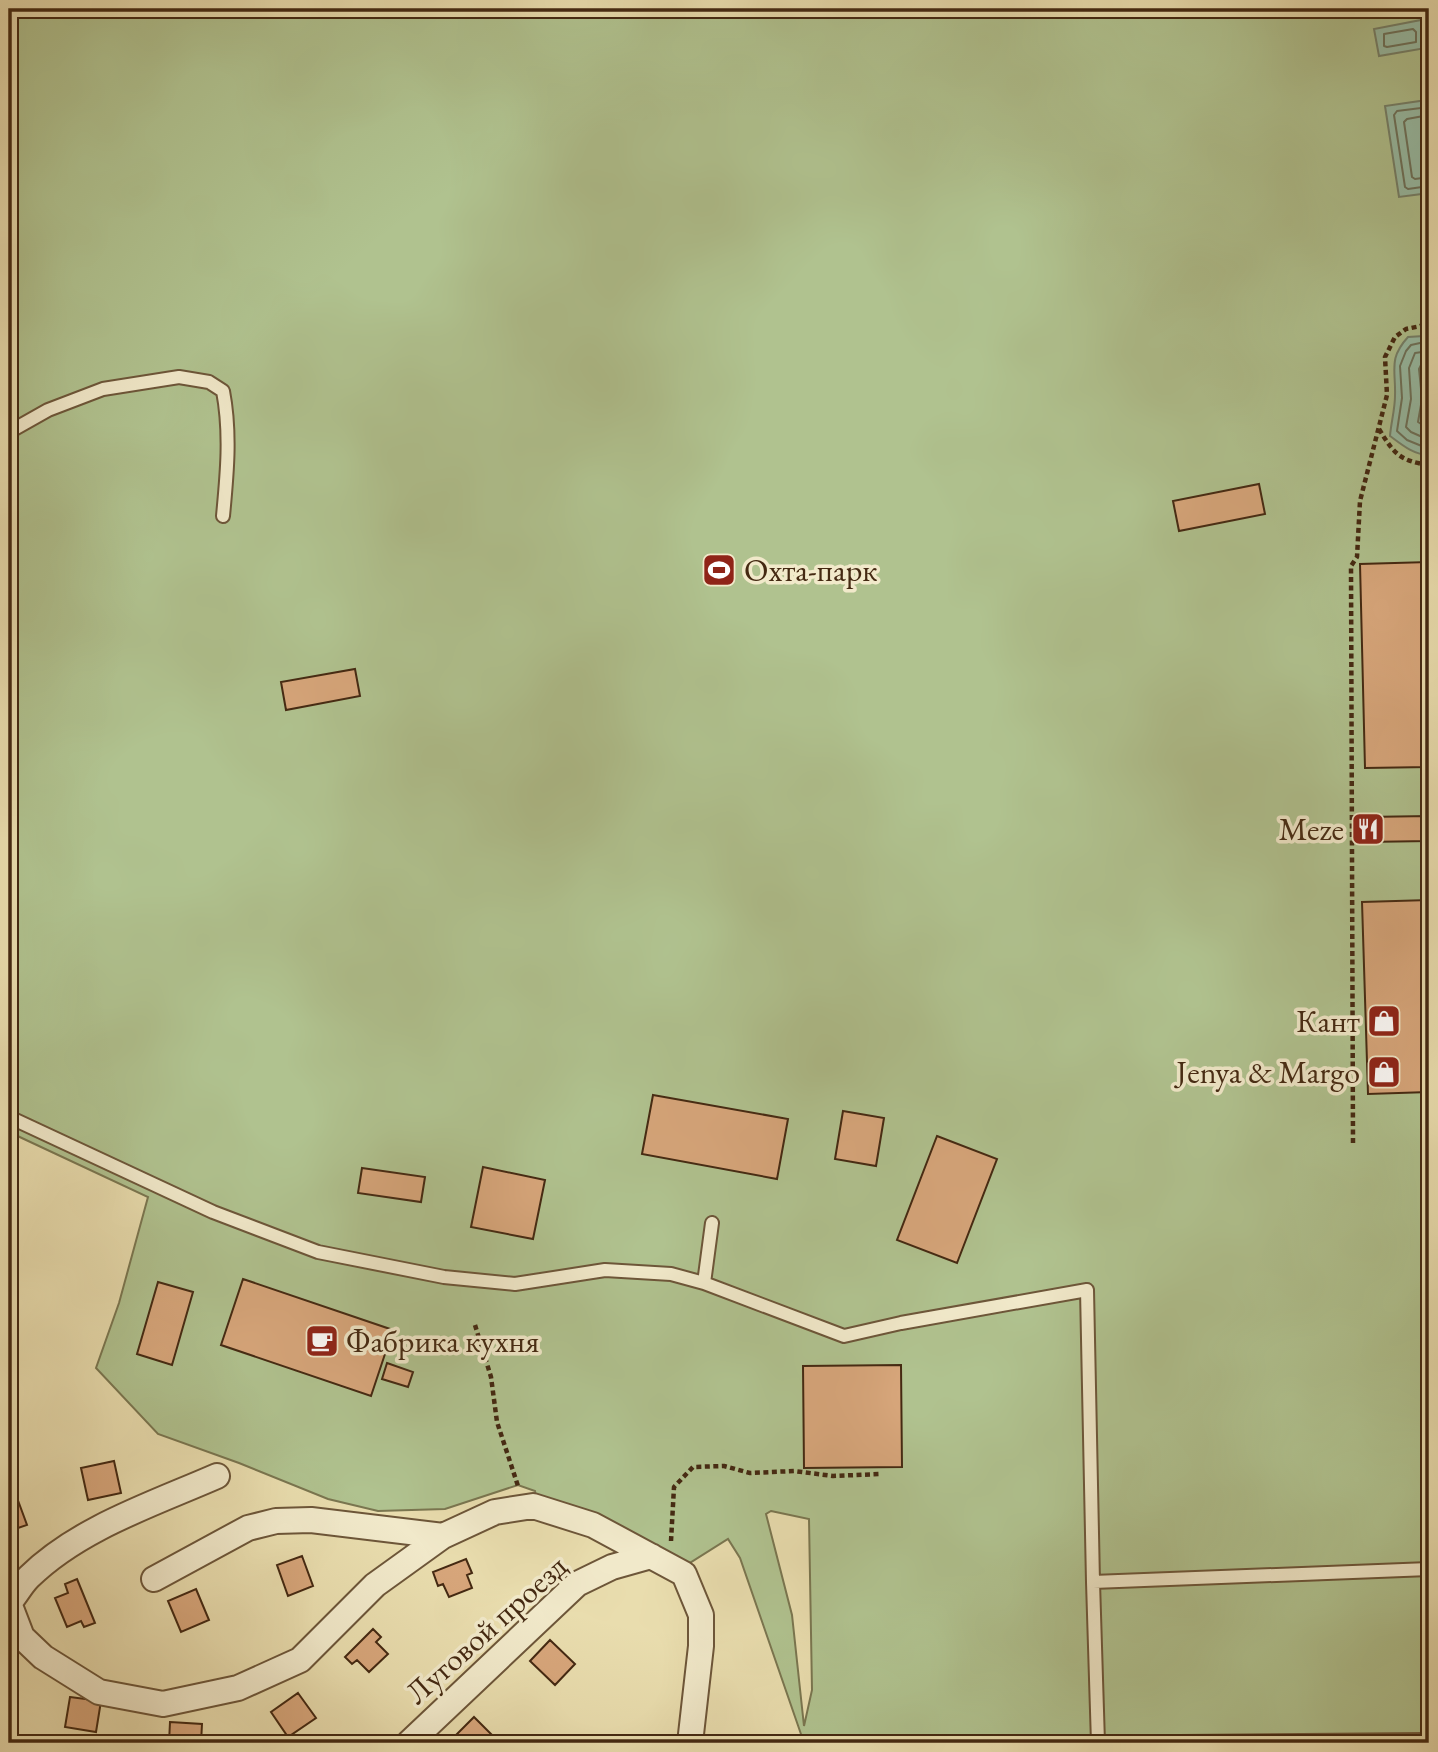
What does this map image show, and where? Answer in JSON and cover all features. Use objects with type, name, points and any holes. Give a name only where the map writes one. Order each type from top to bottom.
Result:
[{"type":"street","points":[[217,1476],[100,1528],[47,1561],[26,1580],[9,1603],[22,1637],[43,1657],[99,1692],[163,1704],[238,1688],[300,1660],[375,1585],[443,1536],[495,1511],[533,1506],[593,1525],[684,1574],[701,1615],[701,1646],[690,1743]]},
{"type":"street","points":[[154,1579],[248,1528],[276,1521],[311,1520],[443,1536]]},
{"type":"street","name":"Луговой проезд","points":[[409,1743],[577,1584],[612,1567],[662,1561]]},
{"type":"lane","points":[[9,432],[48,410],[103,389],[179,377],[209,382],[223,391],[227,410],[229,464],[223,516]]},
{"type":"lane","points":[[9,1116],[213,1212],[318,1252],[444,1276],[516,1284],[605,1270],[671,1274],[705,1283],[844,1336],[901,1323],[1087,1290],[1098,1743]]},
{"type":"lane","points":[[705,1283],[712,1223]]},
{"type":"lane","points":[[1093,1582],[1429,1569]]},
{"type":"lane","points":[[1055,1743],[1429,1740]]},
{"type":"path","points":[[1353,1143],[1351,566],[1357,557],[1360,501],[1387,395],[1385,358],[1395,337],[1406,329],[1421,326],[1429,312]]},
{"type":"path","points":[[1379,429],[1395,453],[1406,461],[1429,465]]},
{"type":"path","points":[[475,1325],[491,1377],[497,1422],[517,1485],[521,1508]]},
{"type":"path","points":[[662,1561],[671,1541],[674,1487],[693,1467],[724,1466],[750,1473],[794,1471],[833,1476],[880,1474]]},
{"type":"shaded area","name":"Охта-парк","points":[[9,9],[1429,9],[1429,1743],[801,1743],[802,1737],[740,1558],[728,1539],[688,1564],[536,1498],[535,1491],[518,1485],[445,1509],[378,1511],[328,1499],[158,1434],[96,1368],[119,1303],[148,1197],[9,1132]],"holes":[[[771,1511],[809,1519],[812,1690],[804,1726],[792,1615],[766,1514]]]},
{"type":"water","points":[[1421,20],[1426,48],[1379,56],[1374,29]]},
{"type":"water","points":[[1427,100],[1429,193],[1399,197],[1385,106]]},
{"type":"water","points":[[1429,332],[1429,455],[1424,455],[1390,436],[1395,401],[1395,358],[1408,337],[1424,336]]},
{"type":"building","points":[[1259,484],[1265,514],[1179,531],[1173,501]]},
{"type":"building","points":[[1429,562],[1429,767],[1365,768],[1360,564]]},
{"type":"building","points":[[355,669],[360,696],[286,710],[281,682]]},
{"type":"building","points":[[1429,816],[1429,841],[1365,842],[1365,817]]},
{"type":"building","points":[[1429,900],[1429,1092],[1368,1094],[1362,902]]},
{"type":"building","points":[[653,1095],[788,1119],[777,1179],[642,1154]]},
{"type":"building","points":[[843,1111],[884,1118],[876,1166],[835,1159]]},
{"type":"building","points":[[937,1136],[997,1159],[957,1263],[897,1240]]},
{"type":"building","points":[[483,1167],[545,1180],[533,1239],[471,1227]]},
{"type":"building","points":[[362,1168],[425,1177],[421,1202],[358,1193]]},
{"type":"building","points":[[243,1279],[393,1330],[371,1396],[221,1345]]},
{"type":"building","points":[[158,1282],[193,1292],[172,1365],[137,1354]]},
{"type":"building","points":[[387,1363],[413,1372],[408,1387],[382,1379]]},
{"type":"building","points":[[901,1365],[902,1467],[804,1468],[803,1366]]},
{"type":"building","points":[[114,1461],[121,1493],[88,1500],[81,1468]]},
{"type":"building","points":[[16,1495],[27,1525],[9,1531],[9,1497]]},
{"type":"building","points":[[302,1556],[313,1586],[288,1596],[277,1565]]},
{"type":"building","points":[[466,1559],[472,1573],[467,1575],[472,1588],[449,1597],[443,1584],[438,1586],[433,1572]]},
{"type":"building","points":[[77,1579],[95,1623],[84,1627],[81,1621],[67,1627],[55,1598],[68,1593],[65,1584]]},
{"type":"building","points":[[196,1589],[209,1620],[181,1632],[168,1601]]},
{"type":"building","points":[[373,1629],[381,1637],[376,1642],[388,1654],[369,1672],[357,1660],[352,1664],[345,1657]]},
{"type":"building","points":[[550,1640],[575,1664],[555,1685],[530,1661]]},
{"type":"building","points":[[298,1693],[316,1718],[288,1737],[271,1712]]},
{"type":"building","points":[[70,1697],[101,1701],[96,1732],[65,1727]]},
{"type":"building","points":[[474,1717],[498,1743],[460,1743],[454,1737]]},
{"type":"building","points":[[170,1722],[202,1724],[201,1743],[169,1743]]},
{"type":"place","name":"Охта-парк","points":[[719,570]]},
{"type":"place","name":"Meze","points":[[1368,829]]},
{"type":"place","name":"Кант","points":[[1384,1021]]},
{"type":"place","name":"Jenya & Margo","points":[[1384,1072]]},
{"type":"place","name":"Фабрика кухня","points":[[322,1341]]}]
